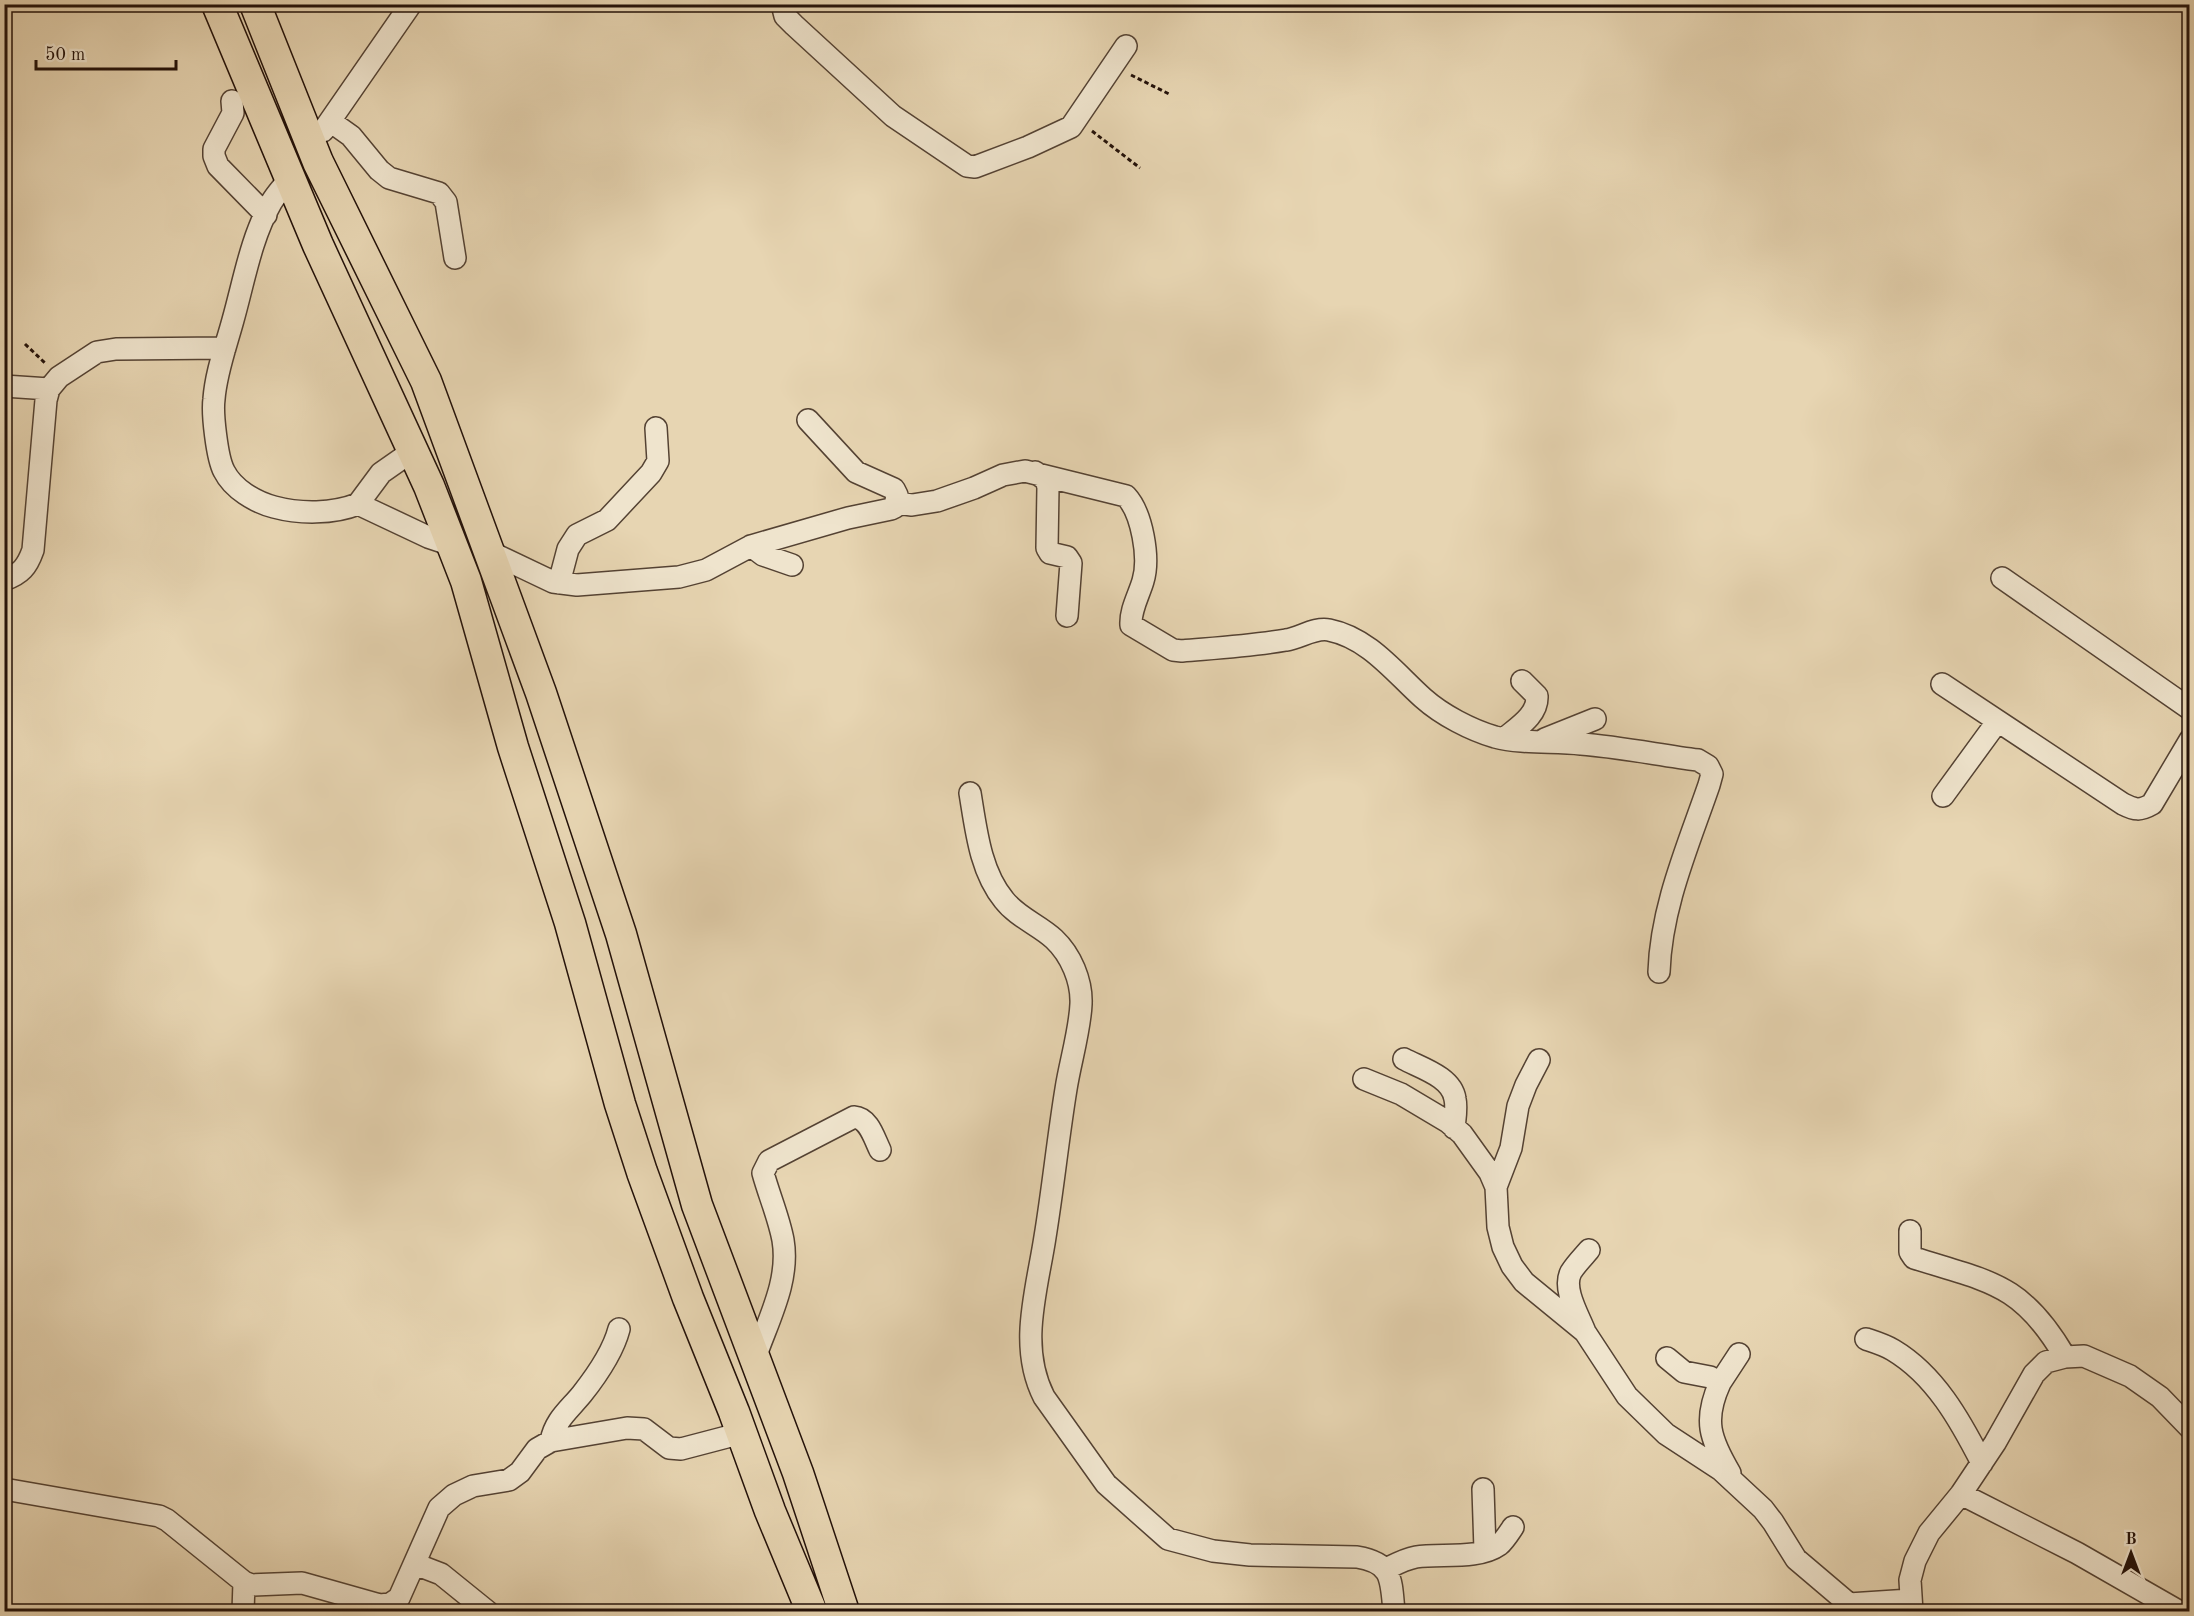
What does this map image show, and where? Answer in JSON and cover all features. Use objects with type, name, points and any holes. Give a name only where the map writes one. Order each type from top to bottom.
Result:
[{"type":"highway","points":[[217,4],[318,245],[429,486],[466,581],[513,747],[570,923],[620,1104],[642,1172],[770,1511],[812,1611]]},
{"type":"highway","points":[[255,4],[318,162],[426,381],[541,693],[621,934],[697,1205],[798,1473],[845,1606]]},
{"type":"street","points":[[312,146],[411,4]]},
{"type":"street","points":[[782,4],[785,16],[893,116],[967,166],[983,165],[1071,127],[1126,46]]},
{"type":"street","points":[[232,102],[233,113],[214,149],[214,156],[218,166],[266,215]]},
{"type":"street","points":[[330,121],[351,136],[379,170],[389,178],[439,193],[446,202],[455,258]]},
{"type":"street","points":[[290,178],[271,202],[252,249],[216,379],[213,402],[223,470],[236,487],[262,504],[286,510],[319,512],[358,504],[381,473],[411,452]]},
{"type":"street","points":[[4,580],[17,576],[27,567],[33,550],[46,400],[54,383],[98,352],[116,349],[225,348]]},
{"type":"street","points":[[4,386],[54,383]]},
{"type":"street","points":[[808,420],[856,472],[894,489],[897,503]]},
{"type":"street","points":[[559,583],[568,549],[577,535],[607,520],[651,473],[658,461],[656,428]]},
{"type":"street","points":[[490,552],[559,583],[577,585],[679,577],[706,570],[751,546],[848,518],[891,509],[897,503],[937,501],[974,489],[1003,475],[1025,471],[1126,496],[1136,509],[1146,566],[1131,617],[1131,626],[1173,650],[1273,642],[1304,636],[1319,629],[1330,630],[1371,650],[1425,700],[1471,727],[1496,737],[1582,744],[1698,760],[1708,766],[1712,774],[1671,896],[1660,944],[1659,972]]},
{"type":"street","points":[[1035,472],[1046,480],[1048,487],[1047,548],[1050,554],[1067,557],[1071,563],[1067,616]]},
{"type":"street","points":[[358,504],[428,537],[452,544]]},
{"type":"street","points":[[751,546],[763,555],[792,565]]},
{"type":"street","points":[[2002,578],[2190,709]]},
{"type":"street","points":[[1505,738],[1536,708],[1537,696],[1522,681]]},
{"type":"street","points":[[1942,684],[2135,810],[2152,804],[2190,740]]},
{"type":"street","points":[[1539,741],[1595,719]]},
{"type":"street","points":[[1943,796],[1997,722]]},
{"type":"street","points":[[970,793],[980,850],[991,878],[1004,901],[1055,940],[1072,964],[1081,987],[1081,1006],[1032,1307],[1032,1358],[1036,1381],[1044,1397],[1106,1484],[1168,1539],[1213,1551],[1250,1555],[1357,1557],[1374,1560],[1386,1569],[1392,1590],[1394,1611]]},
{"type":"street","points":[[1404,1059],[1447,1082],[1456,1100],[1454,1128]]},
{"type":"street","points":[[1496,1187],[1511,1148],[1518,1106],[1526,1084],[1539,1060]]},
{"type":"street","points":[[1364,1079],[1401,1094],[1462,1134],[1490,1173],[1496,1187],[1498,1227],[1503,1247],[1512,1266],[1531,1288],[1585,1332]]},
{"type":"street","points":[[755,1358],[782,1284],[784,1269],[783,1240],[763,1173],[765,1166],[770,1161],[854,1117],[860,1117],[867,1123],[880,1150]]},
{"type":"street","points":[[1910,1231],[1910,1252],[1914,1258],[1983,1279],[2007,1291],[2032,1310],[2050,1331],[2065,1357]]},
{"type":"street","points":[[1589,1250],[1569,1277],[1572,1302],[1585,1332],[1627,1396],[1666,1434],[1721,1470],[1736,1484],[1773,1522],[1796,1559],[1845,1608],[1911,1606],[1910,1580],[1915,1561],[1929,1533],[1961,1494],[1982,1463],[2034,1374],[2046,1362],[2065,1357],[2084,1356],[2130,1376],[2160,1397],[2190,1428]]},
{"type":"street","points":[[551,1441],[558,1421],[583,1392],[609,1355],[616,1342],[619,1329]]},
{"type":"street","points":[[1866,1339],[1891,1349],[1914,1365],[1932,1384],[1963,1426],[1982,1463]]},
{"type":"street","points":[[1736,1484],[1712,1439],[1709,1421],[1712,1399],[1739,1354]]},
{"type":"street","points":[[1667,1358],[1684,1372],[1710,1377],[1720,1383]]},
{"type":"street","points":[[4,1489],[159,1516],[244,1582],[251,1584],[302,1583],[380,1605],[390,1604],[399,1598],[439,1508],[454,1495],[473,1486],[509,1480],[520,1472],[537,1449],[551,1441],[627,1428],[645,1429],[669,1448],[681,1449],[741,1433]]},
{"type":"street","points":[[1483,1489],[1485,1550]]},
{"type":"street","points":[[1961,1494],[2078,1553],[2157,1603],[2180,1611]]},
{"type":"street","points":[[1386,1569],[1402,1561],[1418,1557],[1471,1554],[1485,1550],[1498,1545],[1514,1527]]},
{"type":"street","points":[[415,1564],[441,1574],[488,1611]]},
{"type":"street","points":[[243,1611],[244,1582]]},
{"type":"path","points":[[1113,66],[1170,95]]},
{"type":"path","points":[[1077,119],[1140,168]]},
{"type":"path","points":[[25,344],[54,383]]}]
